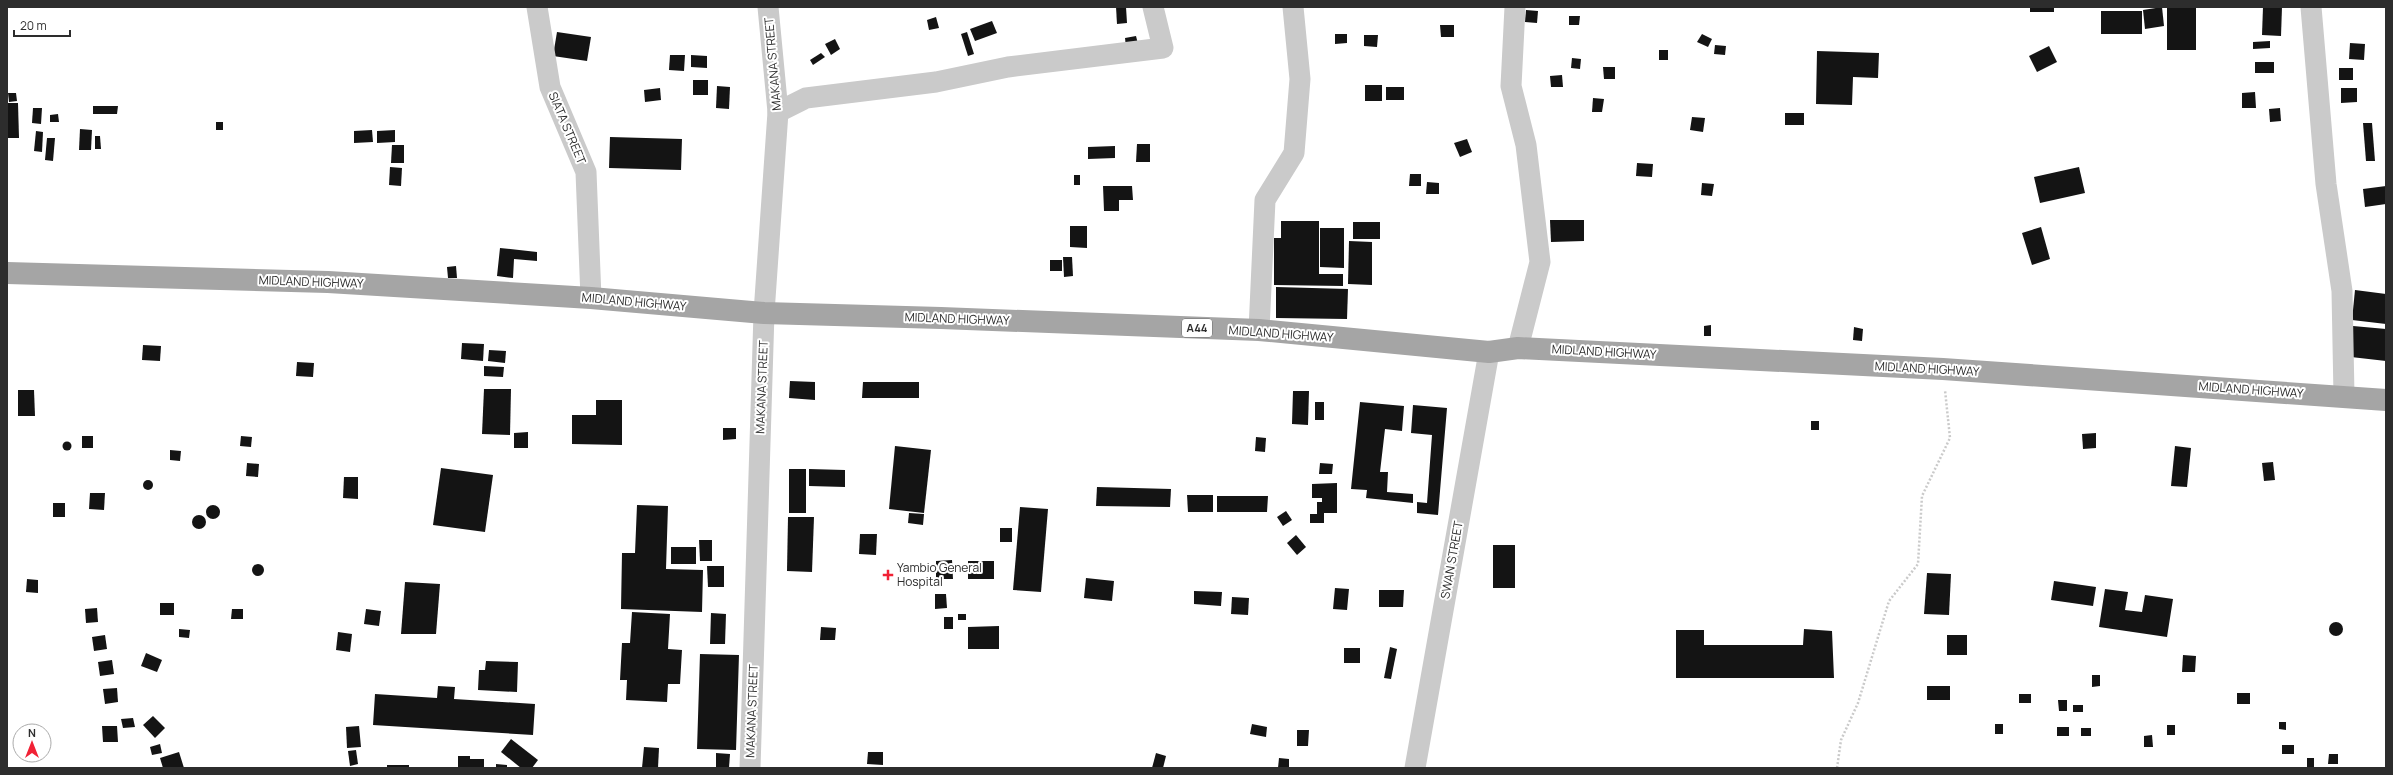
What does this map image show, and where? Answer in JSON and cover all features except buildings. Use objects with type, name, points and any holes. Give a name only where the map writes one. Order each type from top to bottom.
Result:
[{"type":"main road","name":"MIDLAND HIGHWAY","points":[[7,273],[328,282],[591,298],[764,313],[1259,330],[1489,352],[1518,348],[1943,369],[2386,400]]},
{"type":"street","name":"SIATA STREET","points":[[537,7],[550,87],[586,172],[591,298]]},
{"type":"street","name":"MAKANA STREET","points":[[750,768],[764,313],[778,112],[768,7]]},
{"type":"street","points":[[778,112],[806,98],[936,82],[1008,67],[1163,48],[1152,7]]},
{"type":"street","points":[[1259,330],[1265,200],[1294,153],[1300,79],[1293,7]]},
{"type":"street","points":[[1514,7],[1511,86],[1526,145],[1540,262],[1518,348]]},
{"type":"street","points":[[2311,7],[2326,184],[2342,291],[2344,396]]},
{"type":"street","name":"SWAN STREET","points":[[1415,768],[1489,352]]},
{"type":"path","points":[[1836,768],[1841,740],[1858,703],[1889,601],[1918,564],[1922,496],[1950,438],[1943,369]]},
{"type":"place","name":"Yambio General Hospital","points":[[888,575]]}]
